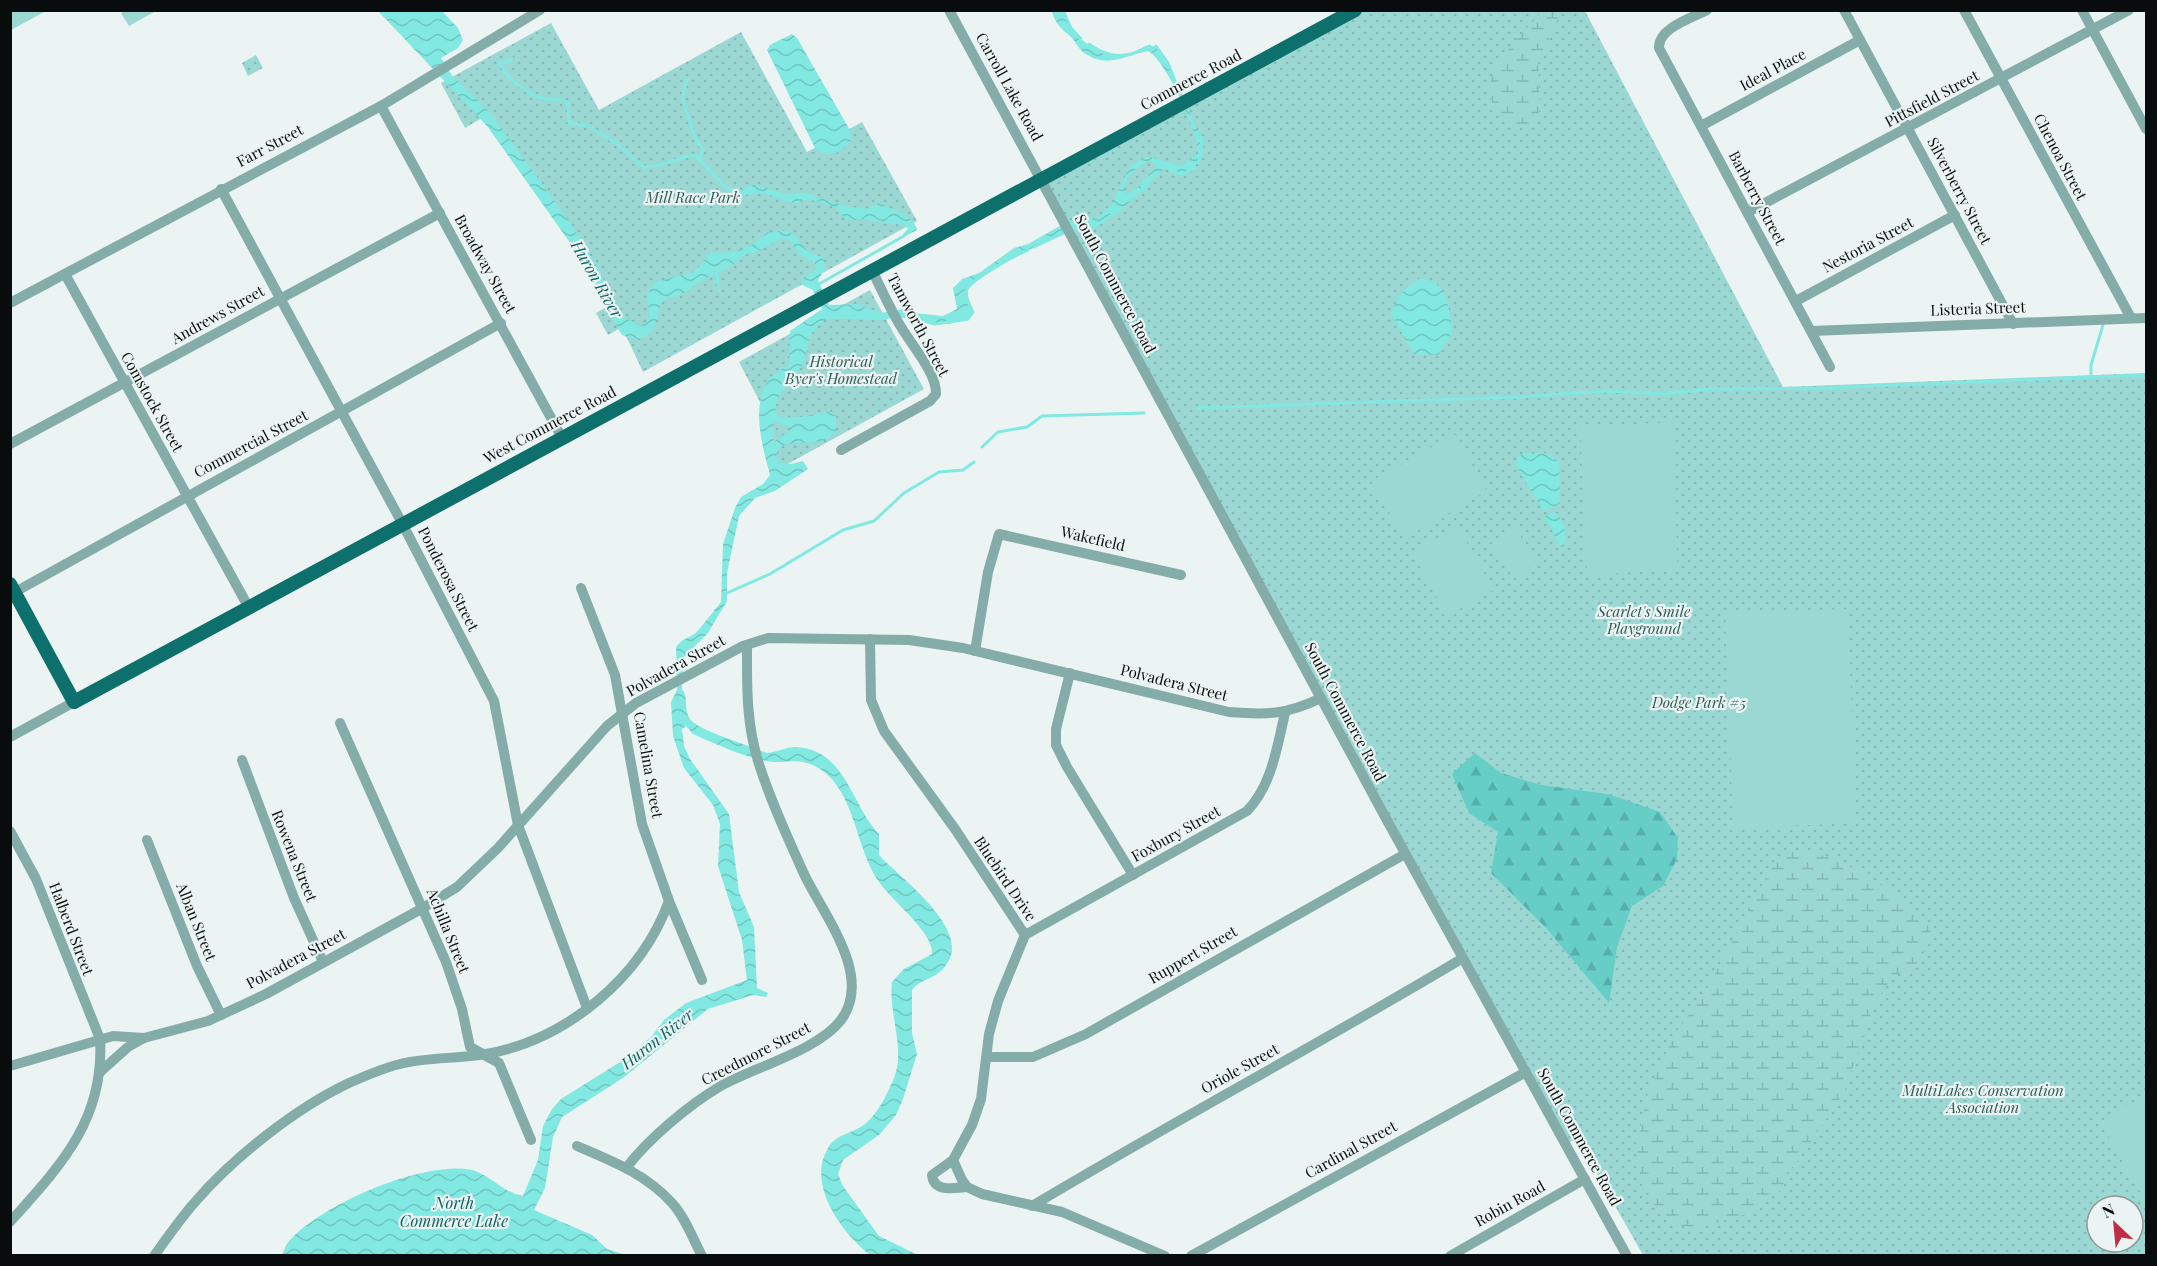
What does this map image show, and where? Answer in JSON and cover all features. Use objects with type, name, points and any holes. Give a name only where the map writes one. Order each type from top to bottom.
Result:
[{"type":"main road","name":"Commerce Road","points":[[1042,179],[1356,10]]},
{"type":"main road","name":"West Commerce Road","points":[[74,702],[1042,179]]},
{"type":"main road","points":[[13,588],[74,702]]},
{"type":"street","name":"Farr Street","points":[[10,303],[381,105],[437,74],[540,10]]},
{"type":"street","name":"Carroll Lake Road","points":[[949,10],[1042,179]]},
{"type":"street","name":"Barberry Street","points":[[1707,10],[1666,32],[1658,43],[1661,53],[1830,367]]},
{"type":"street","name":"Silverberry Street","points":[[1844,10],[2013,324]]},
{"type":"street","name":"Chenoa Street","points":[[1964,10],[2131,318]]},
{"type":"street","points":[[2082,10],[2146,129]]},
{"type":"street","name":"Pittsfield Street","points":[[1748,212],[2001,80],[2129,10]]},
{"type":"street","name":"Ideal Place","points":[[1701,126],[1860,40]]},
{"type":"street","name":"Broadway Street","points":[[381,105],[562,438]]},
{"type":"street","name":"South Commerce Road","points":[[1042,179],[1405,854],[1627,1256]]},
{"type":"street","name":"Ponderosa Street","points":[[221,189],[402,523],[494,701],[513,785],[518,825],[587,1008]]},
{"type":"street","name":"Andrews Street","points":[[10,444],[440,213]]},
{"type":"street","name":"Nestoria Street","points":[[1796,301],[1955,215]]},
{"type":"street","name":"Tamworth Street","points":[[841,450],[930,400],[936,394],[936,387],[926,367],[896,320],[872,270]]},
{"type":"street","name":"Comstock Street","points":[[64,274],[249,608]]},
{"type":"street","name":"Listeria Street","points":[[1812,331],[2146,318]]},
{"type":"street","name":"Commercial Street","points":[[13,588],[341,413],[501,323]]},
{"type":"street","name":"Wakefield","points":[[975,651],[988,572],[999,534],[1181,575]]},
{"type":"street","name":"Camelina Street","points":[[581,588],[615,675],[624,713],[631,771],[642,824],[669,901],[702,980]]},
{"type":"street","name":"Polvadera Street","points":[[100,1072],[118,1055],[144,1038],[221,1015],[266,994],[423,908],[456,887],[518,825],[607,726],[664,688],[747,645],[768,638],[909,640],[975,651],[1229,712],[1265,715],[1285,713],[1321,698]]},
{"type":"street","name":"Bluebird Drive","points":[[870,639],[871,700],[884,731],[948,820],[1025,935],[998,1001],[989,1034],[988,1057],[981,1099],[972,1125],[954,1160]]},
{"type":"street","name":"Creedmore Street","points":[[627,1167],[636,1155],[679,1117],[719,1087],[821,1038],[841,1021],[852,999],[849,965],[843,947],[805,876],[758,760],[747,714],[747,645]]},
{"type":"street","points":[[1070,673],[1056,729],[1056,745],[1133,875]]},
{"type":"street","points":[[10,737],[74,702]]},
{"type":"street","name":"Foxbury Street","points":[[1025,935],[1247,811],[1261,797],[1276,755],[1285,713]]},
{"type":"street","name":"Achilla Street","points":[[340,723],[423,908],[462,1009],[470,1047],[499,1062],[531,1140]]},
{"type":"street","name":"Rowena Street","points":[[242,760],[290,887],[322,962]]},
{"type":"street","name":"Halberd Street","points":[[10,831],[36,879],[100,1040]]},
{"type":"street","name":"Alban Street","points":[[147,840],[197,966],[221,1015]]},
{"type":"street","name":"Ruppert Street","points":[[988,1057],[1033,1057],[1086,1034],[1405,854]]},
{"type":"street","points":[[154,1256],[196,1201],[247,1152],[303,1110],[348,1083],[400,1064],[485,1054],[519,1047],[566,1024],[628,971],[652,938],[669,901]]},
{"type":"street","name":"Oriole Street","points":[[1032,1206],[1463,958]]},
{"type":"street","name":"Polvadera Street","points":[[10,1066],[113,1036],[144,1038]]},
{"type":"street","points":[[10,1222],[57,1170],[82,1132],[95,1096],[100,1072],[100,1040]]},
{"type":"street","name":"Cardinal Street","points":[[1191,1256],[1526,1072]]},
{"type":"street","points":[[577,1146],[627,1167],[673,1204],[702,1256]]},
{"type":"street","points":[[967,1187],[957,1173],[954,1160],[932,1175],[933,1182],[943,1188],[967,1187],[982,1194],[1062,1212],[1165,1256]]},
{"type":"street","name":"Robin Road","points":[[1450,1256],[1585,1179]]},
{"type":"green space","points":[[11,10],[46,10],[46,11],[11,30]]},
{"type":"green space","points":[[156,11],[129,26],[121,13]]},
{"type":"green space","name":"Dodge Park #5","points":[[1359,11],[1585,11],[1783,387],[2146,373],[2146,1255],[1643,1255],[1577,1139],[1567,1143],[1044,179]]},
{"type":"green space","points":[[1542,11],[1561,11],[1546,46],[1538,57],[1540,105],[1538,119],[1524,128],[1503,116],[1492,103],[1490,88],[1494,72],[1504,56]]},
{"type":"green space","name":"Mill Race Park","points":[[551,23],[599,110],[741,32],[807,152],[862,122],[917,221],[643,372],[622,327],[608,335],[596,313],[610,305],[594,271],[487,115],[465,128],[441,83]]},
{"type":"green space","points":[[256,55],[263,68],[248,76],[242,63]]},
{"type":"green space","name":"Historical Byer's Homestead","points":[[870,290],[924,389],[775,471],[762,406],[739,362]]},
{"type":"green space","points":[[1672,422],[1678,570],[1587,575],[1580,427]]},
{"type":"green space","points":[[1455,434],[1487,491],[1404,539],[1371,481]]},
{"type":"green space","points":[[1458,527],[1494,590],[1447,616],[1412,552]]},
{"type":"green space","points":[[1516,528],[1537,566],[1513,579],[1492,543]]},
{"type":"green space","points":[[1848,609],[1856,823],[1733,828],[1725,613]]},
{"type":"green space","points":[[1475,753],[1501,773],[1541,785],[1608,794],[1660,812],[1678,838],[1677,859],[1663,886],[1632,906],[1617,947],[1609,1003],[1546,928],[1491,873],[1498,832],[1469,813],[1452,774]]},
{"type":"green space","points":[[1797,850],[1835,859],[1886,888],[1931,925],[1930,942],[1916,964],[1891,978],[1875,1003],[1844,1093],[1790,1172],[1782,1189],[1752,1212],[1697,1229],[1670,1224],[1643,1190],[1637,1143],[1647,1096],[1674,1035],[1705,992],[1775,861]]},
{"type":"green space","points":[[2146,1095],[2146,1202],[2145,1194],[2141,1194],[2100,1122]]},
{"type":"water","points":[[378,11],[442,11],[458,28],[463,40],[458,48],[441,58],[453,77],[489,111],[569,221],[599,270],[621,316],[642,326],[650,317],[647,297],[654,282],[694,272],[712,252],[728,253],[743,249],[768,232],[784,230],[791,233],[809,251],[823,258],[825,269],[818,280],[829,305],[856,304],[881,313],[903,309],[914,313],[943,316],[957,309],[953,288],[962,279],[979,273],[1014,248],[1028,244],[1081,214],[1087,218],[1097,218],[1112,204],[1128,170],[1140,159],[1150,157],[1182,166],[1198,153],[1188,115],[1172,82],[1155,57],[1148,51],[1108,61],[1091,57],[1081,50],[1059,26],[1052,11],[1063,11],[1067,21],[1080,38],[1106,53],[1128,54],[1155,46],[1168,63],[1202,141],[1198,162],[1189,173],[1178,174],[1165,168],[1122,209],[1092,228],[1082,224],[1002,263],[968,287],[966,295],[973,312],[968,319],[941,324],[898,316],[872,320],[846,315],[828,319],[819,325],[811,337],[803,363],[777,400],[775,413],[779,416],[793,418],[830,411],[836,416],[836,430],[831,437],[824,440],[793,443],[778,449],[776,456],[785,464],[803,461],[808,469],[775,491],[755,498],[739,516],[727,573],[727,601],[708,633],[683,658],[682,689],[690,719],[714,733],[767,753],[795,747],[812,750],[826,757],[846,780],[869,822],[879,834],[879,855],[929,904],[949,934],[952,949],[948,962],[939,973],[912,990],[912,1033],[917,1054],[896,1115],[879,1135],[843,1160],[838,1174],[843,1186],[879,1236],[918,1255],[870,1255],[838,1220],[829,1205],[821,1175],[823,1159],[830,1145],[870,1120],[889,1090],[897,1067],[898,1055],[891,994],[892,982],[904,969],[932,954],[931,946],[920,927],[879,882],[871,868],[848,806],[832,779],[820,769],[805,762],[773,762],[738,753],[693,734],[686,726],[682,729],[684,746],[690,759],[729,814],[739,892],[754,927],[757,988],[768,993],[766,997],[753,995],[708,1009],[623,1078],[562,1117],[553,1137],[545,1188],[534,1210],[592,1235],[607,1249],[626,1255],[281,1256],[290,1240],[305,1226],[347,1200],[397,1180],[422,1173],[445,1169],[466,1169],[481,1174],[508,1191],[523,1196],[538,1160],[543,1126],[552,1109],[561,1099],[628,1057],[652,1036],[664,1020],[686,1003],[747,980],[742,940],[718,866],[720,824],[713,805],[684,768],[673,736],[671,702],[677,690],[676,647],[696,633],[721,602],[723,544],[735,508],[741,497],[763,484],[770,475],[760,428],[762,393],[769,379],[789,364],[790,331],[822,309],[813,290],[802,285],[804,277],[816,269],[815,263],[798,254],[790,240],[782,238],[755,253],[747,253],[731,266],[697,283],[687,292],[663,300],[655,324],[647,335],[633,338],[622,335],[601,299],[588,268],[487,126]],"holes":[[[1149,161],[1155,163],[1157,168],[1139,186],[1125,194],[1127,179],[1139,166]],[[775,421],[791,429],[774,443],[773,426]]]},
{"type":"water","points":[[792,34],[797,38],[851,132],[850,143],[835,154],[823,154],[815,148],[767,50],[770,45]]},
{"type":"water","points":[[755,184],[784,194],[805,193],[845,206],[866,209],[879,203],[907,216],[917,230],[905,236],[903,234],[908,229],[905,225],[858,219],[846,220],[837,208],[823,203],[808,199],[797,203],[789,202],[764,193],[744,195],[739,191]]},
{"type":"water","points":[[1420,278],[1435,282],[1444,293],[1450,313],[1452,333],[1438,355],[1414,354],[1391,314],[1400,294]]},
{"type":"water","points":[[1546,453],[1555,458],[1559,464],[1560,503],[1546,511],[1542,509],[1516,465],[1517,457],[1524,454]]},
{"type":"water","points":[[1554,512],[1563,523],[1565,539],[1563,549],[1546,520],[1546,515]]},
{"type":"waterway","points":[[1063,10],[1071,28],[1081,39]]},
{"type":"waterway","points":[[1089,44],[1114,55],[1131,54],[1150,46]]},
{"type":"waterway","points":[[1156,46],[1168,63],[1182,99]]},
{"type":"waterway","points":[[512,58],[507,63],[499,62],[516,84],[533,95],[551,100],[560,99],[568,103],[569,123],[588,126],[614,142],[644,167],[657,166],[695,155],[728,189],[739,191]]},
{"type":"waterway","points":[[687,79],[682,98],[694,133],[703,150],[699,159]]},
{"type":"waterway","points":[[1198,163],[1202,152],[1201,137]]},
{"type":"waterway","points":[[1169,169],[1182,175],[1195,168]]},
{"type":"waterway","points":[[1129,200],[1149,184]]},
{"type":"waterway","points":[[1072,229],[1084,224],[1092,228],[1123,208]]},
{"type":"waterway","points":[[1034,247],[1066,232]]},
{"type":"waterway","points":[[819,284],[904,236]]},
{"type":"waterway","points":[[902,316],[935,324],[968,319],[973,312],[966,295],[967,289],[977,279],[1028,250]]},
{"type":"waterway","points":[[717,274],[719,291]]},
{"type":"waterway","points":[[832,318],[877,319],[893,316]]},
{"type":"waterway","points":[[2091,375],[2091,365],[2103,325]]},
{"type":"waterway","points":[[1197,408],[1518,397],[1609,391],[1663,394],[1706,389],[1825,388],[2146,375]]},
{"type":"waterway","points":[[982,447],[998,432],[1027,427],[1042,416],[1144,413]]},
{"type":"waterway","points":[[727,593],[770,574],[843,530],[874,521],[904,493],[939,472],[963,470],[974,462]]},
{"type":"water label","name":"Huron River","points":[[597,279]]},
{"type":"water label","name":"Huron River","points":[[657,1039]]},
{"type":"water label","name":"North Commerce Lake","points":[[454,1212]]},
{"type":"park label","name":"Scarlet's Smile Playground","points":[[1644,620]]},
{"type":"park label","name":"MultiLakes Conservation Association","points":[[1983,1100]]}]
